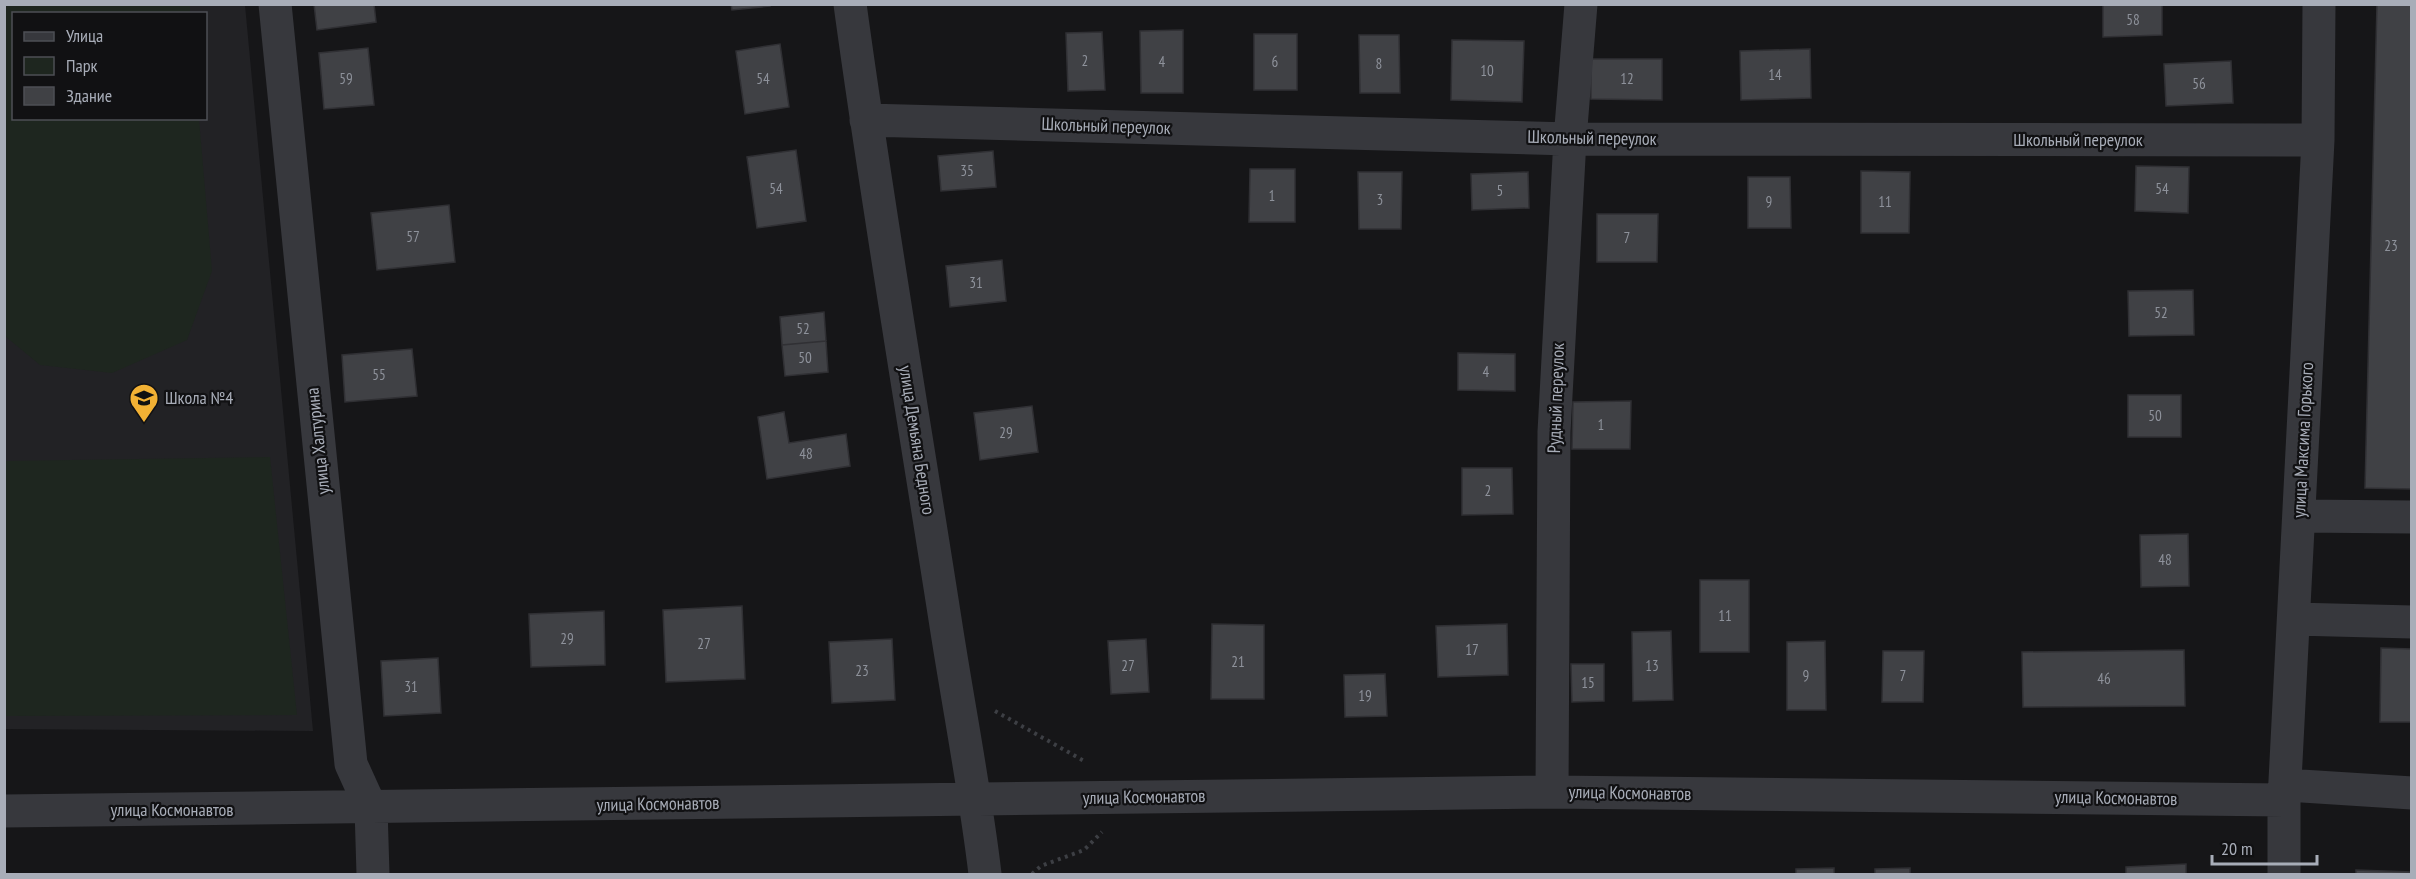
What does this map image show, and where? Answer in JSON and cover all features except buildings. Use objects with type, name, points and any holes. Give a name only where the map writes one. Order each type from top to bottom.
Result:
[{"type":"street","name":"улица Халтурина","points":[[275,4],[351,764],[371,808],[374,874]]},
{"type":"street","name":"улица Демьяна Бедного","points":[[850,4],[866,120],[955,683],[976,799],[985,874]]},
{"type":"street","name":"Рудный переулок","points":[[1552,792],[1554,432],[1570,139],[1581,4]]},
{"type":"street","name":"улица Максима Горького","points":[[2284,874],[2285,793],[2318,140],[2319,4]]},
{"type":"street","name":"Школьный переулок","points":[[866,120],[1570,139],[2318,140]]},
{"type":"street","points":[[2299,516],[2412,517]]},
{"type":"street","points":[[2294,620],[2412,622]]},
{"type":"street","name":"улица Космонавтов","points":[[4,811],[1552,792],[2412,793]]},
{"type":"path","points":[[955,683],[995,711],[1086,762]]},
{"type":"path","points":[[1032,874],[1041,866],[1084,850],[1112,823],[1118,797]]},
{"type":"shaded area","name":"Школа №4","points":[[5,5],[245,5],[313,731],[5,729]]},
{"type":"green space","points":[[4,5],[190,5],[190,12],[12,12],[12,120],[199,120],[212,271],[187,340],[112,373],[40,365],[5,336]]},
{"type":"green space","points":[[270,457],[297,715],[5,716],[5,461]]},
{"type":"place","name":"Школа №4","points":[[144,424]]}]
